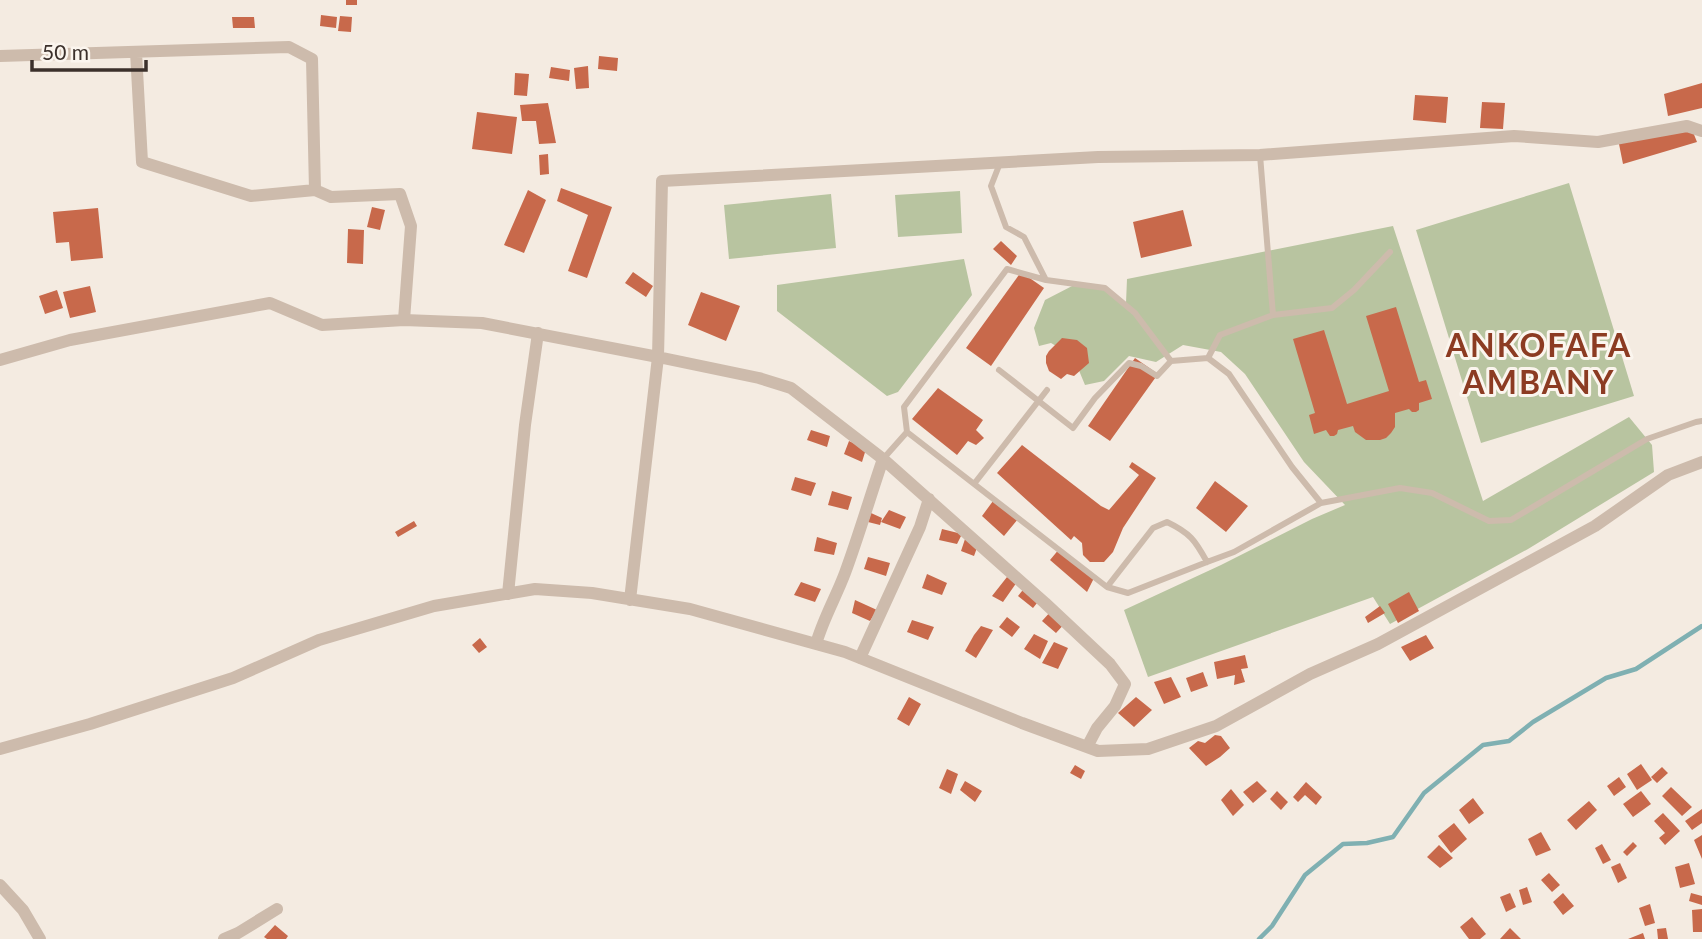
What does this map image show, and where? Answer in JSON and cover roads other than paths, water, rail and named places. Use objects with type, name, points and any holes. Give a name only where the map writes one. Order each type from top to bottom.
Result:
[{"type":"street","points":[[0,55],[289,47],[312,59],[315,190]]},
{"type":"street","points":[[136,52],[142,162],[251,195],[315,190],[331,197],[400,194],[411,226],[404,320]]},
{"type":"street","points":[[630,600],[658,357],[662,181],[1098,157],[1260,155],[1514,136],[1598,142],[1686,126],[1702,131]]},
{"type":"street","points":[[0,360],[70,340],[270,303],[322,325],[404,320],[482,323],[759,378],[791,388],[883,458],[1110,664],[1125,684],[1115,706],[1097,727],[1087,747]]},
{"type":"street","points":[[508,594],[525,425],[538,333]]},
{"type":"street","points":[[816,644],[851,558],[883,458]]},
{"type":"street","points":[[0,749],[90,724],[233,678],[319,640],[434,606],[535,589],[592,593],[690,609],[860,658],[1098,751],[1149,749],[1216,726],[1310,674],[1378,644],[1595,526],[1668,475],[1702,462]]},
{"type":"street","points":[[860,658],[920,527],[929,499]]},
{"type":"street","points":[[0,885],[23,910],[40,939]]},
{"type":"street","points":[[224,939],[277,909]]},
{"type":"lane","points":[[1260,155],[1273,315]]},
{"type":"lane","points":[[1000,163],[991,186],[1006,227],[1024,237],[1046,280]]},
{"type":"lane","points":[[1208,358],[1220,335],[1273,315],[1332,308],[1354,290],[1390,252]]},
{"type":"lane","points":[[1171,361],[1135,313],[1105,288],[1046,280],[1007,270],[904,407],[907,432],[1107,587],[1128,593],[1234,551],[1321,503],[1400,488],[1432,493],[1489,522],[1511,520],[1647,439],[1702,421]]},
{"type":"lane","points":[[999,370],[1073,428],[1095,398],[1129,363],[1141,366],[1157,376],[1171,361],[1208,358],[1228,374],[1292,467],[1321,503]]},
{"type":"lane","points":[[974,484],[1047,390]]},
{"type":"lane","points":[[883,458],[907,432]]},
{"type":"lane","points":[[1107,587],[1153,528],[1167,522],[1184,530],[1197,543],[1207,562]]},
{"type":"waterway","points":[[1259,939],[1272,926],[1305,875],[1343,844],[1367,843],[1393,837],[1424,793],[1483,745],[1509,741],[1533,722],[1606,678],[1636,669],[1702,626]]},
{"type":"district","name":"ANKOFAFA AMBANY","points":[[1539,364]]}]
